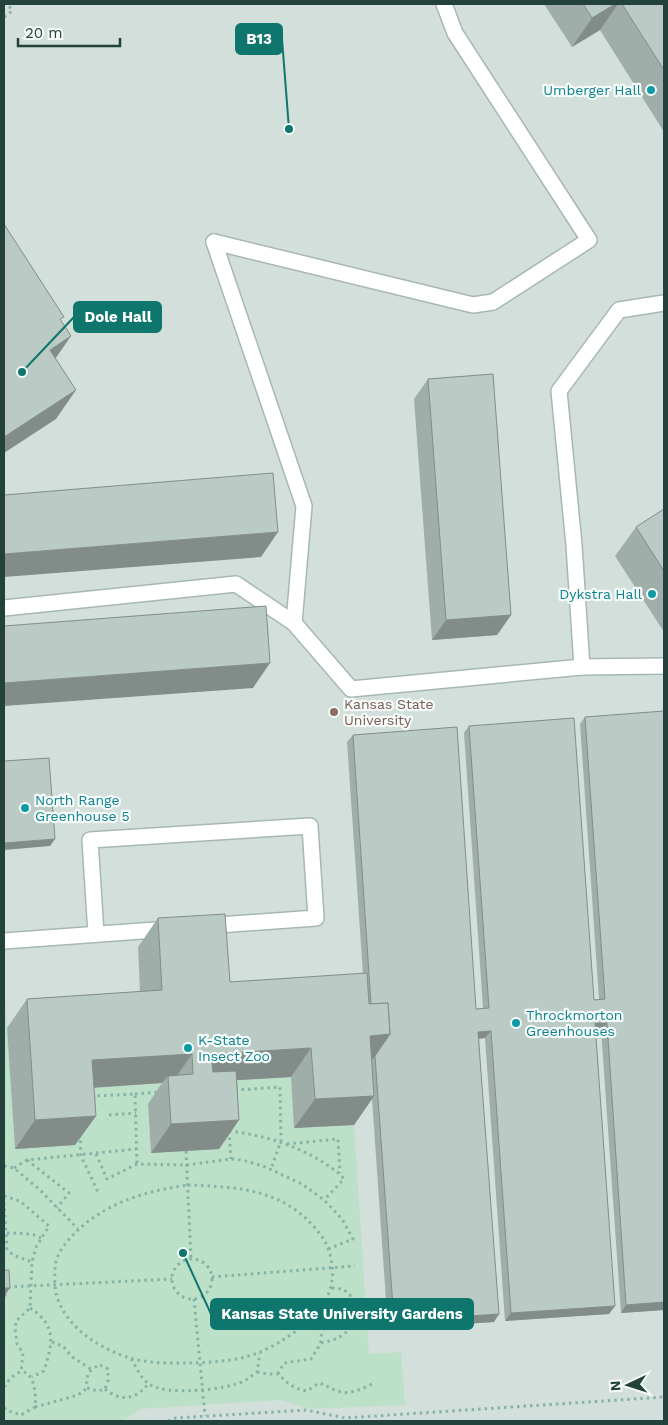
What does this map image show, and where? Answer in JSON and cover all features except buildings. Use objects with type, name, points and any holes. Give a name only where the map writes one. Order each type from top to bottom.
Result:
[{"type":"lane","points":[[294,623],[304,506],[214,242],[473,305],[493,302],[589,240],[455,33],[444,4]]},
{"type":"lane","points":[[582,667],[574,545],[559,391],[619,310],[664,303]]},
{"type":"lane","points":[[4,608],[236,584],[294,623],[351,689],[582,667],[664,666]]},
{"type":"lane","points":[[4,941],[316,918],[310,826],[90,840],[96,934]]},
{"type":"path","points":[[4,16],[12,11],[8,4]]},
{"type":"path","points":[[226,1091],[280,1087],[280,1141],[271,1169]]},
{"type":"path","points":[[94,1102],[94,1096],[163,1092]]},
{"type":"path","points":[[135,1094],[138,1164]]},
{"type":"path","points":[[109,1115],[136,1113]]},
{"type":"path","points":[[228,1123],[231,1159]]},
{"type":"path","points":[[80,1128],[81,1156],[98,1192]]},
{"type":"path","points":[[229,1131],[264,1136],[280,1141],[317,1159],[340,1174],[344,1179],[324,1200]]},
{"type":"path","points":[[286,1144],[338,1139],[340,1174]]},
{"type":"path","points":[[14,1168],[27,1160],[136,1149]]},
{"type":"path","points":[[186,1151],[191,1258]]},
{"type":"path","points":[[96,1154],[107,1179],[138,1164],[186,1165],[231,1159],[242,1160],[271,1169],[302,1184],[324,1200],[342,1218],[353,1238],[328,1249]]},
{"type":"path","points":[[27,1160],[69,1193],[57,1208]]},
{"type":"path","points":[[4,1166],[14,1168],[40,1190],[78,1230]]},
{"type":"path","points":[[188,1185],[243,1188],[268,1196],[294,1208],[312,1224],[326,1242],[333,1267],[330,1288],[325,1301],[308,1320],[287,1338],[260,1352],[234,1360],[167,1363],[131,1358],[104,1348],[83,1333],[67,1318],[58,1298],[55,1283],[56,1262],[66,1242],[96,1214],[132,1197],[162,1189],[188,1185]]},
{"type":"path","points":[[4,1196],[20,1201],[49,1226],[36,1247],[32,1262],[30,1308],[16,1322],[17,1344],[23,1353],[21,1372]]},
{"type":"path","points":[[4,1202],[7,1249],[13,1255],[32,1262]]},
{"type":"path","points":[[7,1233],[32,1234],[41,1238]]},
{"type":"path","points":[[191,1258],[207,1266],[212,1277],[205,1294],[194,1299],[187,1298],[176,1291],[172,1279],[175,1267],[191,1258]]},
{"type":"path","points":[[212,1277],[355,1266]]},
{"type":"path","points":[[7,1287],[55,1283],[172,1279]]},
{"type":"path","points":[[321,1343],[336,1340],[345,1335],[350,1326],[353,1308],[350,1294],[343,1289],[330,1288]]},
{"type":"path","points":[[194,1299],[205,1416]]},
{"type":"path","points":[[30,1308],[41,1315],[48,1326],[52,1342],[44,1371],[32,1377]]},
{"type":"path","points":[[278,1374],[284,1363],[311,1359],[321,1343],[320,1336],[330,1319],[343,1311],[353,1308]]},
{"type":"path","points":[[52,1342],[63,1346],[72,1357],[91,1368]]},
{"type":"path","points":[[257,1372],[260,1352]]},
{"type":"path","points":[[131,1358],[148,1384],[162,1390],[226,1386],[243,1381],[257,1372],[278,1374],[288,1384],[297,1389],[307,1391],[319,1383],[329,1386],[338,1392],[349,1393],[374,1383]]},
{"type":"path","points":[[87,1388],[87,1374],[91,1368],[100,1365],[108,1369],[108,1380],[105,1389]]},
{"type":"path","points":[[4,1387],[12,1375],[21,1372],[28,1373],[32,1377],[36,1396],[35,1407]]},
{"type":"path","points":[[105,1389],[114,1396],[126,1398],[141,1393],[148,1384]]},
{"type":"path","points":[[87,1388],[98,1391],[105,1389]]},
{"type":"path","points":[[4,1407],[6,1410],[21,1415],[35,1407],[78,1395],[87,1388]]},
{"type":"path","points":[[168,1421],[176,1418],[306,1410],[345,1418],[664,1397]]},
{"type":"shaded area","name":"Kansas State University","points":[[4,4],[664,4],[664,1421],[4,1421]]},
{"type":"green space","points":[[4,980],[15,1149],[71,1089],[172,1083],[148,1105],[151,1153],[191,1083],[291,1077],[295,1128],[354,1125],[369,1354],[401,1352],[405,1405],[310,1409],[280,1400],[142,1409],[122,1421],[4,1421]]},
{"type":"place","name":"Umberger Hall","points":[[651,90]]},
{"type":"place","name":"B13","points":[[289,129]]},
{"type":"place","name":"Dole Hall","points":[[22,372]]},
{"type":"place","name":"Dykstra Hall","points":[[652,594]]},
{"type":"place","name":"Kansas State University","points":[[334,712]]},
{"type":"place","name":"North Range Greenhouse 5","points":[[25,808]]},
{"type":"place","name":"Throckmorton Greenhouses","points":[[516,1023]]},
{"type":"place","name":"K-State Insect Zoo","points":[[188,1048]]},
{"type":"place","name":"Kansas State University Gardens","points":[[183,1253]]}]
